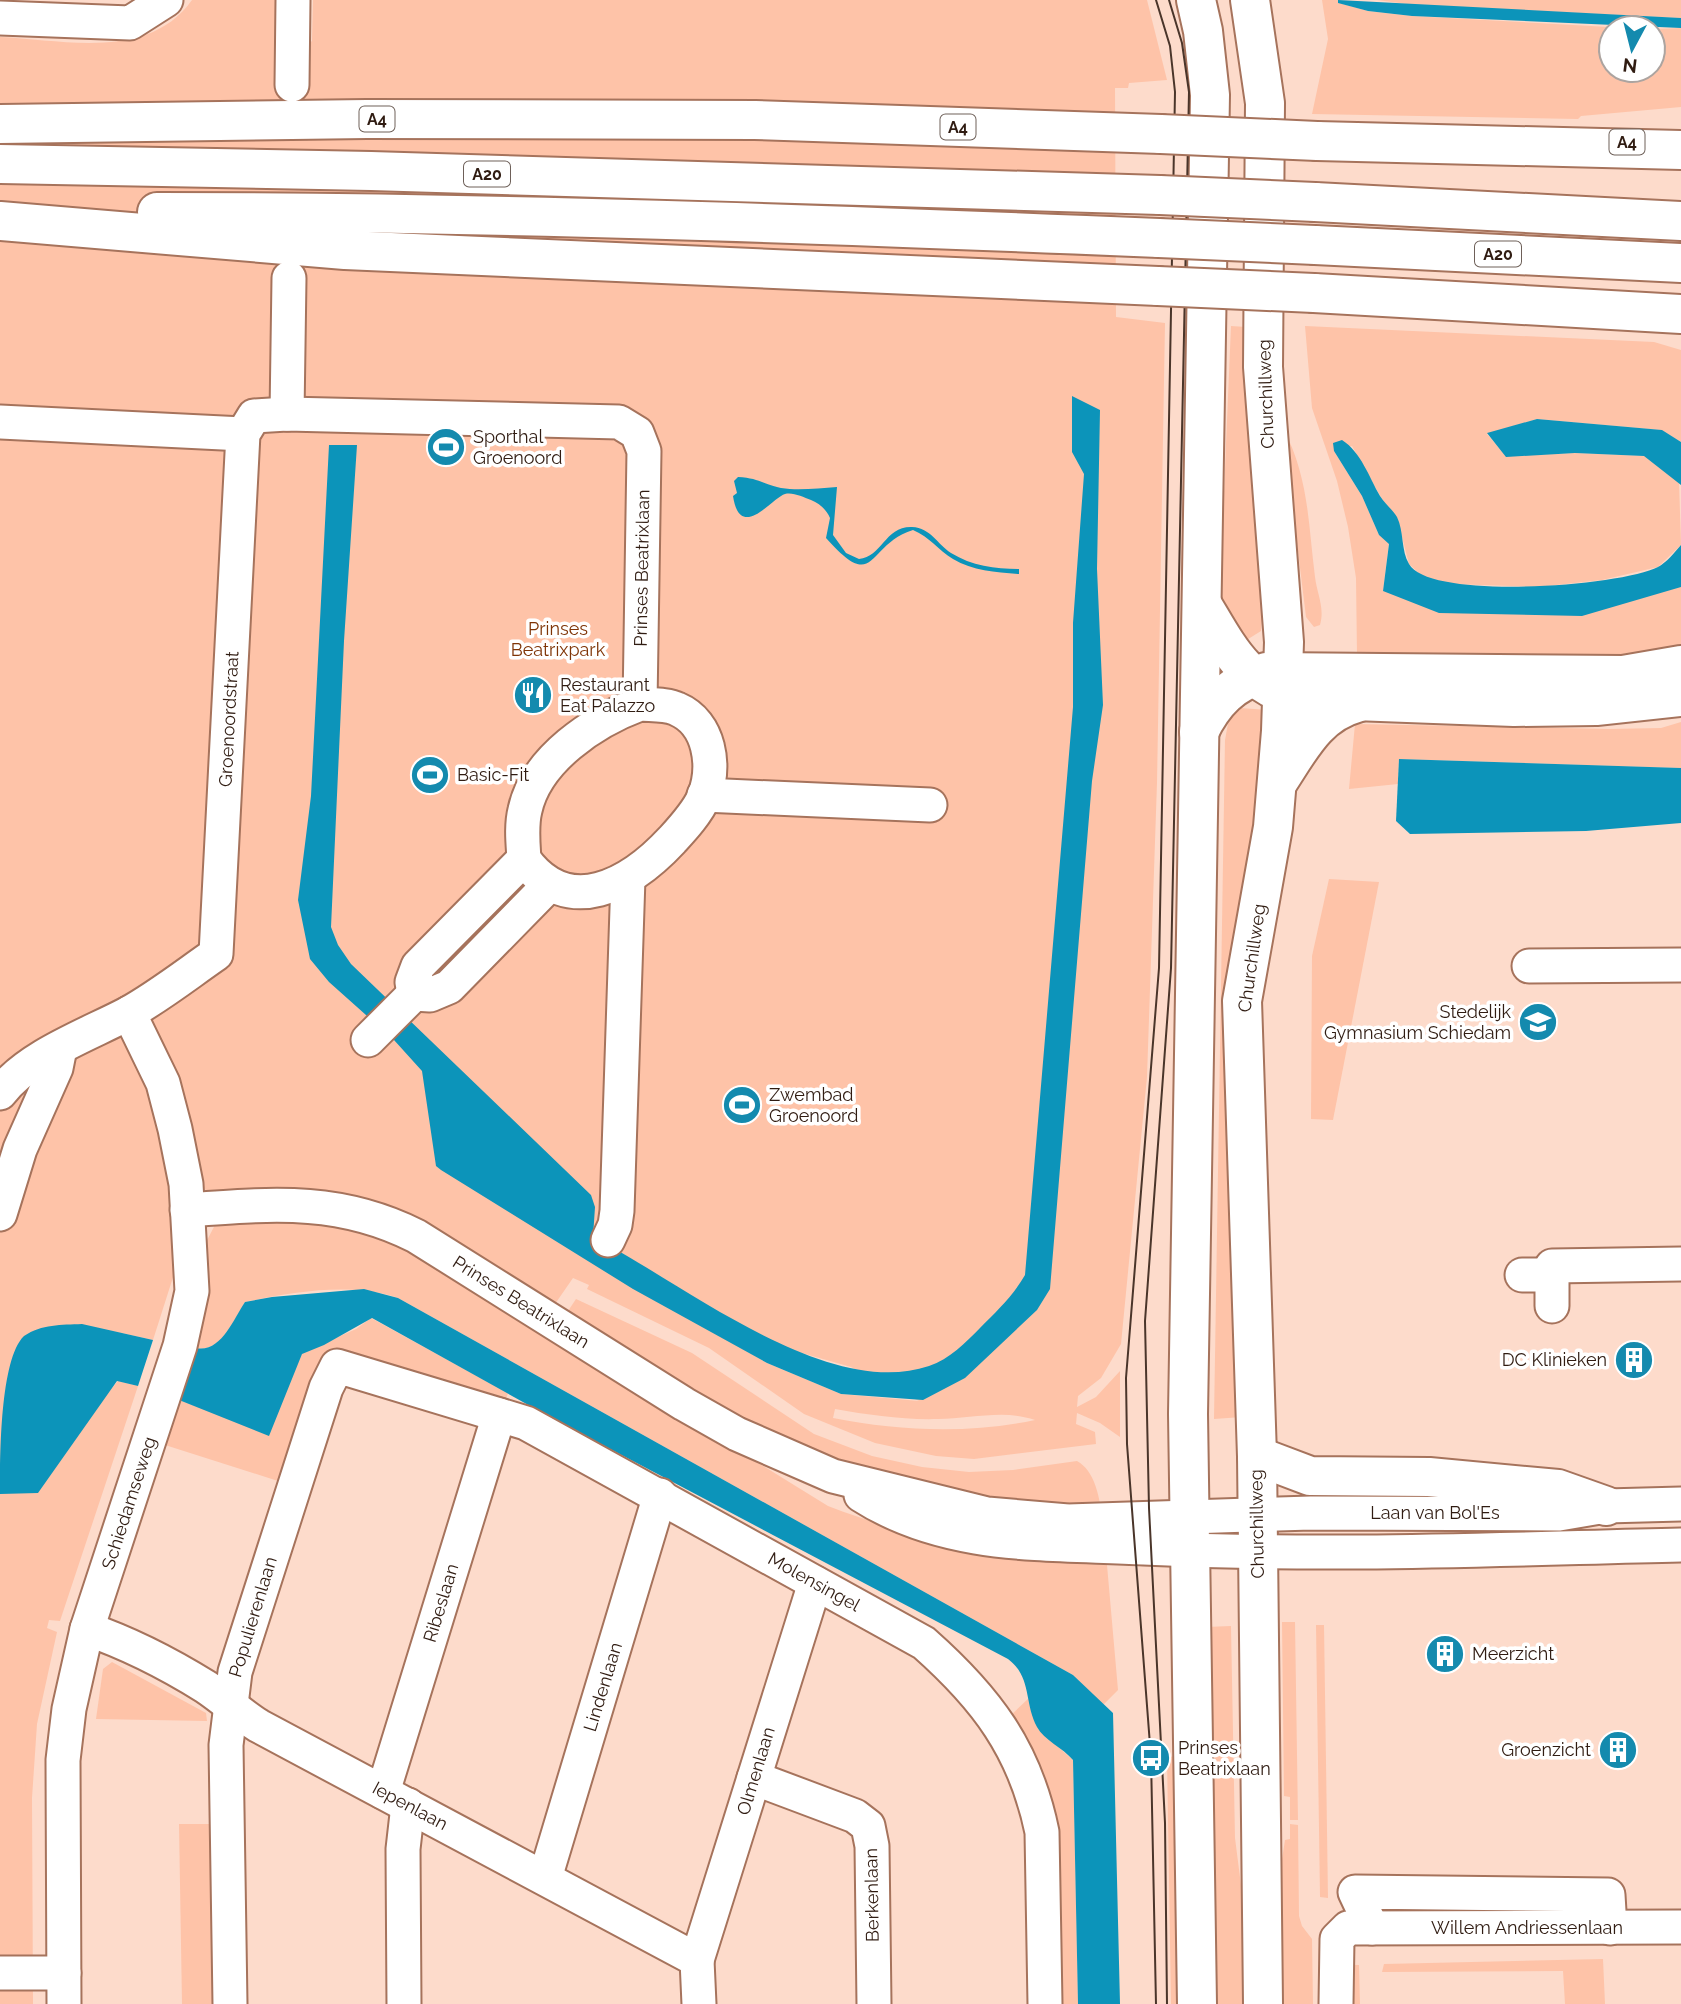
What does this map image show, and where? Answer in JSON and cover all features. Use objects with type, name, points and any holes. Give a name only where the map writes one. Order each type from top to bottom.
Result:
[{"type":"main road","points":[[1196,0],[1205,40],[1210,94],[1189,1533],[1197,2004]]},
{"type":"main road","name":"Churchillweg","points":[[1250,0],[1265,103],[1264,380],[1284,642],[1272,681],[1278,782],[1271,839],[1242,1001],[1258,1514],[1263,2004]]},
{"type":"main road","name":"A4","points":[[0,124],[394,118],[741,120],[1317,141],[1681,150]]},
{"type":"main road","name":"A4","points":[[1572,149],[1681,135]]},
{"type":"main road","name":"A20","points":[[0,164],[440,172],[1160,195],[1681,221]]},
{"type":"main road","name":"A20","points":[[0,212],[348,212],[784,223],[1681,263]]},
{"type":"main road","points":[[0,221],[345,250],[1314,293],[1681,314]]},
{"type":"main road","points":[[1629,311],[1681,337]]},
{"type":"main road","points":[[1202,604],[1229,650],[1272,681],[1357,703],[1596,706],[1681,697]]},
{"type":"main road","points":[[1199,732],[1216,702],[1237,684],[1272,681],[1623,675],[1681,665]]},
{"type":"main road","points":[[1278,782],[1319,722],[1342,707],[1357,703]]},
{"type":"main road","points":[[1256,1456],[1310,1476],[1429,1477],[1558,1489],[1605,1506]]},
{"type":"street","points":[[0,18],[130,23],[166,0]]},
{"type":"street","points":[[292,85],[293,0]]},
{"type":"street","points":[[0,422],[243,434],[254,416],[288,414],[289,278]]},
{"type":"street","name":"Prinses Beatrixlaan","points":[[288,414],[619,422],[637,433],[644,451],[640,704]]},
{"type":"street","name":"Groenoordstraat","points":[[129,1013],[216,954],[243,434]]},
{"type":"street","points":[[640,704],[676,708],[695,722],[708,743],[709,767],[704,795],[674,837],[628,878],[605,888],[584,891],[549,885],[524,859],[522,822],[525,807],[547,768],[580,736],[614,713],[640,704]]},
{"type":"street","points":[[704,795],[930,805]]},
{"type":"street","points":[[410,998],[418,966],[524,859]]},
{"type":"street","points":[[608,1240],[617,1212],[628,878]]},
{"type":"street","points":[[368,1040],[410,998],[449,988],[549,885]]},
{"type":"street","points":[[1529,966],[1681,965]]},
{"type":"street","points":[[0,1093],[7,1084],[60,1048],[129,1013]]},
{"type":"street","name":"Schiedamseweg","points":[[64,1988],[63,1760],[75,1676],[187,1320],[192,1291],[184,1169],[167,1098],[155,1066],[129,1013]]},
{"type":"street","points":[[0,1214],[20,1149],[56,1068],[60,1048]]},
{"type":"street","name":"Prinses Beatrixlaan","points":[[187,1210],[310,1205],[342,1209],[387,1222],[425,1241],[701,1414],[748,1439],[833,1476],[902,1518],[951,1532],[1038,1545],[1189,1533]]},
{"type":"street","points":[[1542,1285],[1552,1266],[1681,1265]]},
{"type":"street","name":"Molensingel","points":[[337,1366],[526,1423],[924,1643],[962,1676],[997,1718],[1012,1742],[1038,1810],[1042,1832],[1045,2004]]},
{"type":"street","name":"Populierenlaan","points":[[230,2004],[226,1745],[235,1672],[326,1388],[337,1366]]},
{"type":"street","name":"Ribeslaan","points":[[404,2004],[403,1849],[395,1798],[499,1415]]},
{"type":"street","name":"Lindenlaan","points":[[545,1878],[660,1495]]},
{"type":"street","name":"Laan van Bol'Es","points":[[1189,1533],[1258,1514],[1559,1514],[1605,1506],[1681,1504]]},
{"type":"street","name":"Laan van Bol'Es","points":[[1189,1533],[1258,1553],[1681,1545]]},
{"type":"street","name":"Olmenlaan","points":[[697,1960],[815,1583]]},
{"type":"street","name":"Iepenlaan","points":[[88,1629],[120,1640],[207,1688],[229,1708],[697,1960]]},
{"type":"street","name":"Berkenlaan","points":[[754,1778],[855,1816],[868,1826],[872,1846],[874,2004]]},
{"type":"street","points":[[1372,1928],[1355,1892],[1608,1895],[1610,1928]]},
{"type":"street","name":"Willem Andriessenlaan","points":[[1336,2004],[1337,1939],[1348,1928],[1681,1927]]},
{"type":"street","points":[[697,1960],[699,2004]]},
{"type":"street","points":[[0,1973],[64,1988]]},
{"type":"green space","name":"Prinses Beatrixpark","points":[[192,0],[285,0],[284,64],[312,41],[313,0],[1147,0],[1167,80],[1129,83],[1128,88],[1115,88],[1116,317],[1165,323],[1157,783],[1147,1077],[1121,1344],[1101,1378],[1078,1396],[1077,1407],[1096,1397],[1120,1371],[1120,1437],[1100,1423],[1077,1413],[1076,1424],[1095,1432],[1096,1444],[974,1459],[936,1456],[875,1443],[804,1414],[709,1348],[587,1289],[589,1285],[573,1278],[555,1304],[416,1220],[207,1192],[198,1179],[193,1158],[165,1162],[173,1219],[175,1271],[153,1340],[122,1333],[107,1394],[118,1381],[138,1386],[60,1621],[49,1620],[47,1628],[57,1632],[37,1724],[32,1798],[33,2004],[0,2004],[0,37],[78,43],[104,42],[153,32],[174,19]],"holes":[[[700,1324],[851,1367],[919,1401],[841,1394],[767,1363]],[[835,1409],[912,1419],[1011,1415],[1035,1420],[959,1429],[909,1428],[833,1418]]]},
{"type":"green space","points":[[1322,0],[1338,0],[1339,3],[1368,11],[1412,16],[1597,26],[1597,84],[1667,84],[1667,28],[1681,28],[1681,107],[1581,116],[1578,119],[1312,114],[1328,39]]},
{"type":"green space","points":[[1377,0],[1681,0],[1681,18],[1667,17],[1667,14],[1599,14],[1414,5]]},
{"type":"green space","points":[[1231,326],[1246,327],[1246,398],[1263,609],[1261,631],[1245,641],[1219,611]]},
{"type":"green space","points":[[1305,326],[1654,342],[1681,350],[1681,442],[1661,430],[1537,419],[1487,434],[1506,456],[1575,453],[1645,456],[1679,481],[1681,545],[1658,567],[1602,580],[1538,587],[1449,584],[1423,577],[1409,564],[1397,518],[1382,499],[1352,446],[1334,451],[1362,496],[1379,535],[1389,543],[1383,591],[1681,587],[1681,651],[1644,661],[1357,655],[1356,578],[1348,527],[1337,481],[1312,408]]},
{"type":"green space","points":[[1283,428],[1298,465],[1306,501],[1322,613],[1320,625],[1314,627],[1306,617]]},
{"type":"green space","points":[[1240,708],[1268,710],[1242,1417],[1214,1419],[1225,740],[1229,718]]},
{"type":"green space","points":[[1681,722],[1681,768],[1399,759],[1398,784],[1349,789],[1355,724],[1609,729],[1661,728]]},
{"type":"green space","points":[[1329,879],[1379,882],[1333,1120],[1311,1119],[1312,956]]},
{"type":"green space","points":[[265,1216],[386,1233],[828,1506],[896,1529],[965,1546],[1036,1558],[1107,1565],[1118,1690],[1103,1705],[1073,1675],[398,1298],[361,1290],[322,1290],[245,1302],[220,1340],[205,1348],[196,1348],[208,1302],[204,1246],[216,1223]]},
{"type":"green space","points":[[576,1299],[692,1353],[814,1434],[872,1456],[922,1467],[969,1472],[1013,1470],[1077,1461],[1092,1477],[1102,1515],[1074,1517],[879,1478],[755,1427],[564,1317]]},
{"type":"green space","points":[[371,1318],[508,1393],[504,1405],[322,1370],[309,1384],[278,1481],[165,1445],[179,1400],[198,1407],[288,1383],[302,1353],[356,1329]]},
{"type":"green space","points":[[1282,1622],[1295,1622],[1298,1820],[1290,1820],[1290,1797],[1284,1796]]},
{"type":"green space","points":[[1316,1625],[1324,1625],[1328,1898],[1320,1897]]},
{"type":"green space","points":[[1231,1626],[1235,1838],[1243,1901],[1247,2004],[1215,2004],[1206,1627]]},
{"type":"green space","points":[[112,1662],[206,1713],[207,1721],[96,1719],[103,1669]]},
{"type":"green space","points":[[1030,1697],[1039,1730],[1073,1760],[1078,2004],[1055,2004],[1009,1717]]},
{"type":"green space","points":[[1184,1756],[1184,1794],[1174,1793],[1173,1803],[1185,1804],[1188,2004],[1171,2004],[1167,1757]]},
{"type":"green space","points":[[179,1824],[211,1824],[214,2004],[182,2004]]},
{"type":"green space","points":[[1290,1824],[1298,1825],[1299,1916],[1302,1926],[1312,1939],[1313,2004],[1272,2004],[1275,1904],[1285,1840],[1290,1839]]},
{"type":"green space","points":[[1603,1959],[1605,2004],[1565,2004],[1563,1971],[1382,1972],[1384,1964]]},
{"type":"green space","points":[[1325,1964],[1359,1965],[1360,2004],[1326,2004]]},
{"type":"water","points":[[1338,0],[1605,14],[1597,14],[1597,24],[1412,16],[1368,11],[1338,3]]},
{"type":"water","points":[[1667,17],[1681,18],[1681,28],[1667,27]]},
{"type":"water","points":[[1072,396],[1100,410],[1097,569],[1103,705],[1092,781],[1050,1289],[1037,1310],[965,1378],[923,1400],[841,1394],[767,1363],[633,1289],[436,1166],[422,1071],[394,1040],[329,982],[310,959],[298,900],[311,796],[329,445],[357,445],[344,641],[331,927],[338,945],[351,964],[591,1195],[595,1207],[593,1237],[711,1307],[801,1352],[846,1367],[889,1372],[929,1366],[950,1355],[999,1309],[1025,1275],[1073,707],[1073,623],[1084,474],[1072,452]]},
{"type":"water","points":[[1537,419],[1662,430],[1681,442],[1681,485],[1644,456],[1575,453],[1506,457],[1487,433]]},
{"type":"water","points":[[1342,440],[1359,458],[1380,496],[1397,517],[1406,559],[1424,576],[1452,583],[1488,586],[1607,580],[1658,567],[1681,545],[1681,587],[1582,616],[1439,613],[1383,591],[1389,544],[1379,535],[1362,496],[1334,451],[1333,443]]},
{"type":"water","points":[[738,477],[788,489],[837,487],[833,535],[846,553],[859,559],[873,553],[896,531],[912,527],[929,533],[946,549],[967,561],[984,566],[1019,569],[1019,574],[985,570],[961,563],[913,530],[898,537],[871,561],[854,563],[826,538],[830,518],[822,507],[811,500],[795,494],[785,494],[757,514],[742,516],[733,496],[737,493],[734,481]]},
{"type":"water","points":[[1399,759],[1681,768],[1681,823],[1586,831],[1410,834],[1396,821]]},
{"type":"water","points":[[364,1289],[398,1298],[1073,1675],[1113,1713],[1120,2004],[1078,2004],[1073,1760],[1037,1727],[1021,1674],[1008,1659],[559,1422],[372,1318],[302,1354],[269,1436],[179,1400],[196,1348],[205,1348],[219,1340],[245,1302]]},
{"type":"water","points":[[82,1324],[153,1340],[138,1386],[117,1381],[38,1493],[0,1494],[3,1409],[10,1365],[16,1348],[24,1336],[38,1329]]},
{"type":"tunnel","points":[[290,240],[292,94]]},
{"type":"tram line","points":[[1156,0],[1170,46],[1175,92],[1159,968],[1126,1378],[1127,1444],[1151,1758],[1156,2004]]},
{"type":"tram line","points":[[1167,2004],[1165,1823],[1149,1508],[1145,1321],[1171,968],[1189,92],[1182,43],[1169,0]]},
{"type":"place","name":"Sporthal Groenoord","points":[[446,447]]},
{"type":"place","name":"Restaurant Eat Palazzo","points":[[533,695]]},
{"type":"place","name":"Basic-Fit","points":[[430,775]]},
{"type":"place","name":"Stedelijk Gymnasium Schiedam","points":[[1538,1022]]},
{"type":"place","name":"Zwembad Groenoord","points":[[742,1105]]},
{"type":"place","name":"DC Klinieken","points":[[1634,1360]]},
{"type":"place","name":"Meerzicht","points":[[1445,1654]]},
{"type":"place","name":"Groenzicht","points":[[1618,1750]]},
{"type":"place","name":"Prinses Beatrixlaan","points":[[1151,1758]]}]
